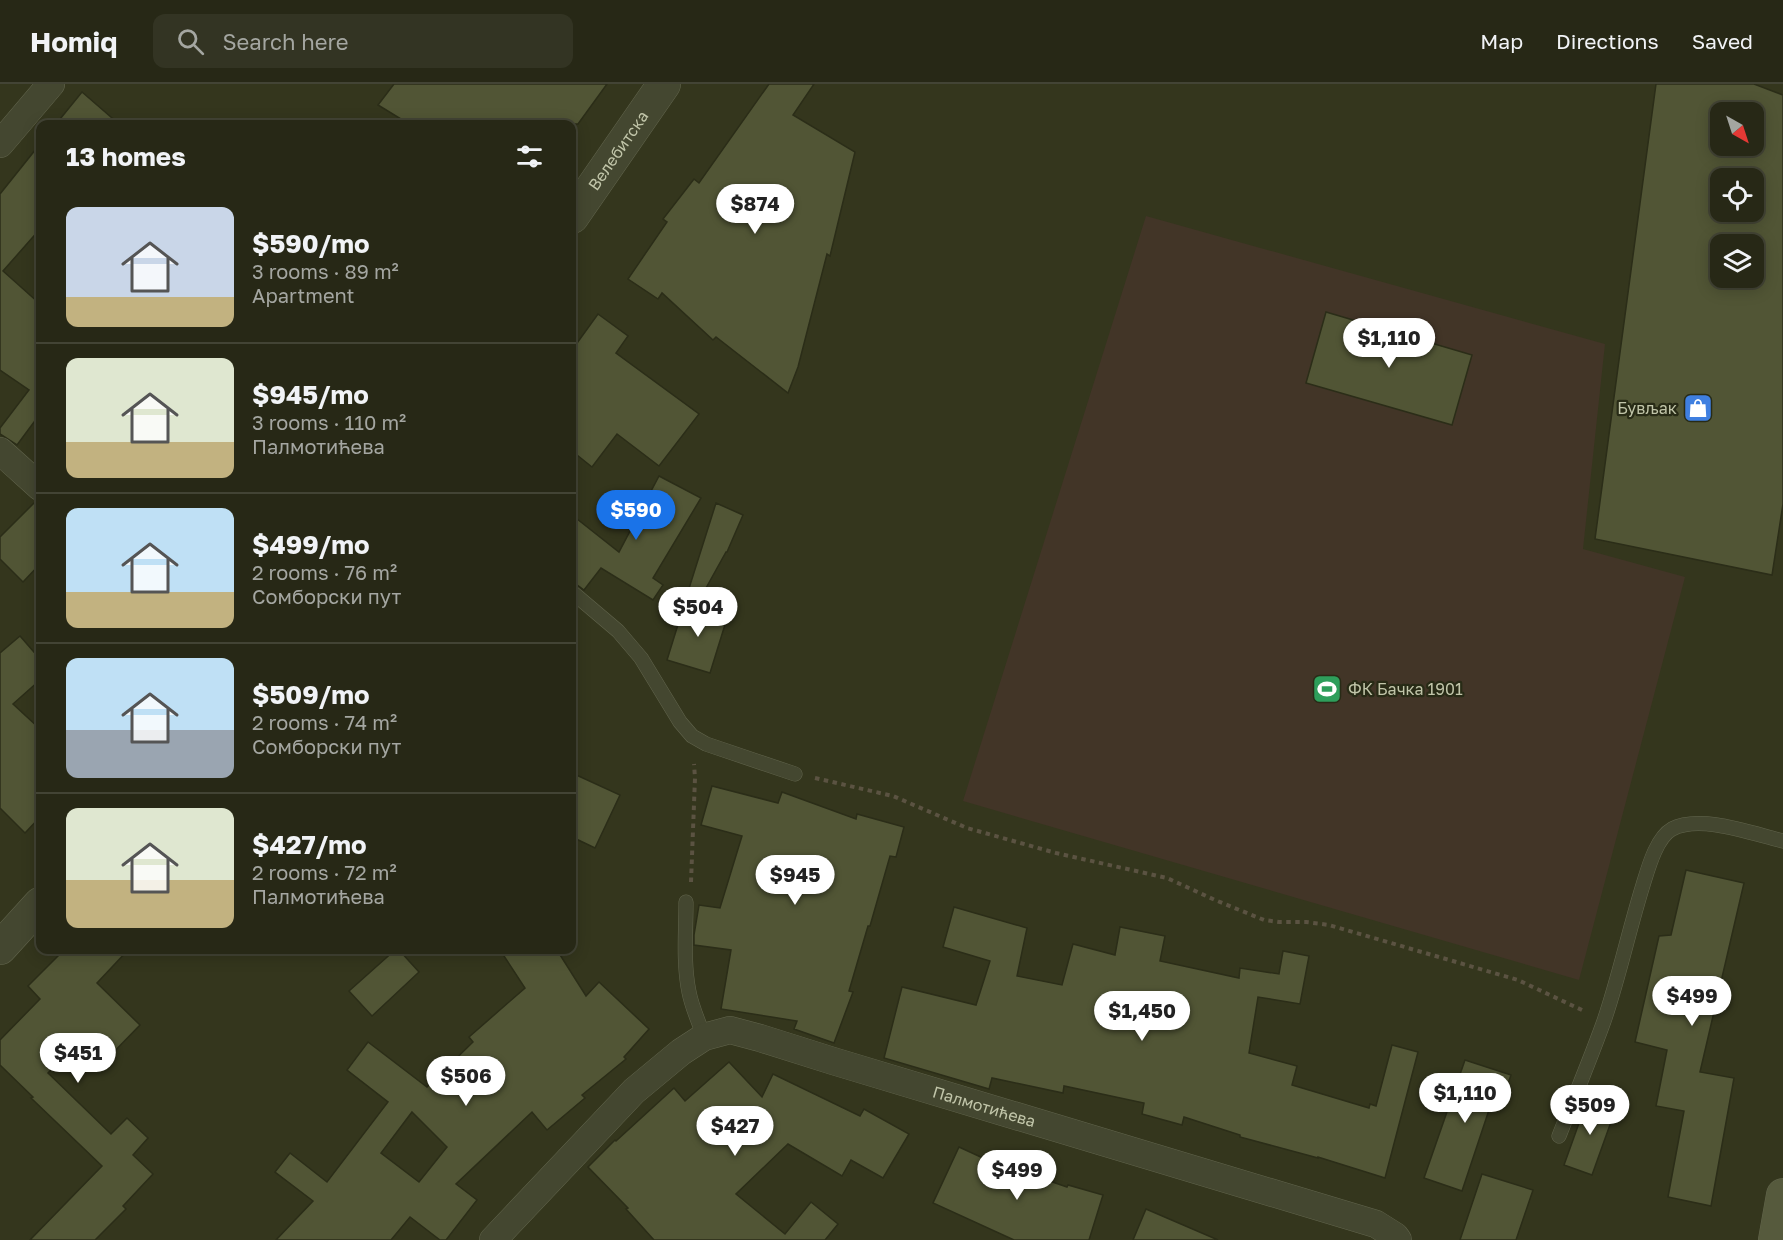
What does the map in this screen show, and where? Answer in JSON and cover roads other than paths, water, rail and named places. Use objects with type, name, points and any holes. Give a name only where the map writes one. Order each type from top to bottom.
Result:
[{"type":"main road","points":[[1775,1240],[1783,1195]]},
{"type":"street","points":[[0,144],[51,84]]},
{"type":"street","name":"Велебитска","points":[[576,211],[664,84]]},
{"type":"street","points":[[0,451],[36,483]]},
{"type":"street","points":[[0,948],[36,908]]},
{"type":"street","name":"Палмотићева","points":[[493,1240],[634,1091],[681,1052],[704,1037],[730,1030],[1376,1224],[1398,1240]]},
{"type":"lane","points":[[576,595],[618,631],[641,658],[680,722],[692,736],[706,744],[795,774]]},
{"type":"lane","points":[[1559,1136],[1604,1020],[1652,857],[1662,839],[1670,830],[1684,825],[1700,824],[1783,841]]},
{"type":"lane","points":[[686,902],[686,971],[693,1009],[704,1037]]},
{"type":"place","name":"Бувљак","points":[[1698,408]]},
{"type":"place","name":"ФК Бачка 1901","points":[[1327,689]]}]
